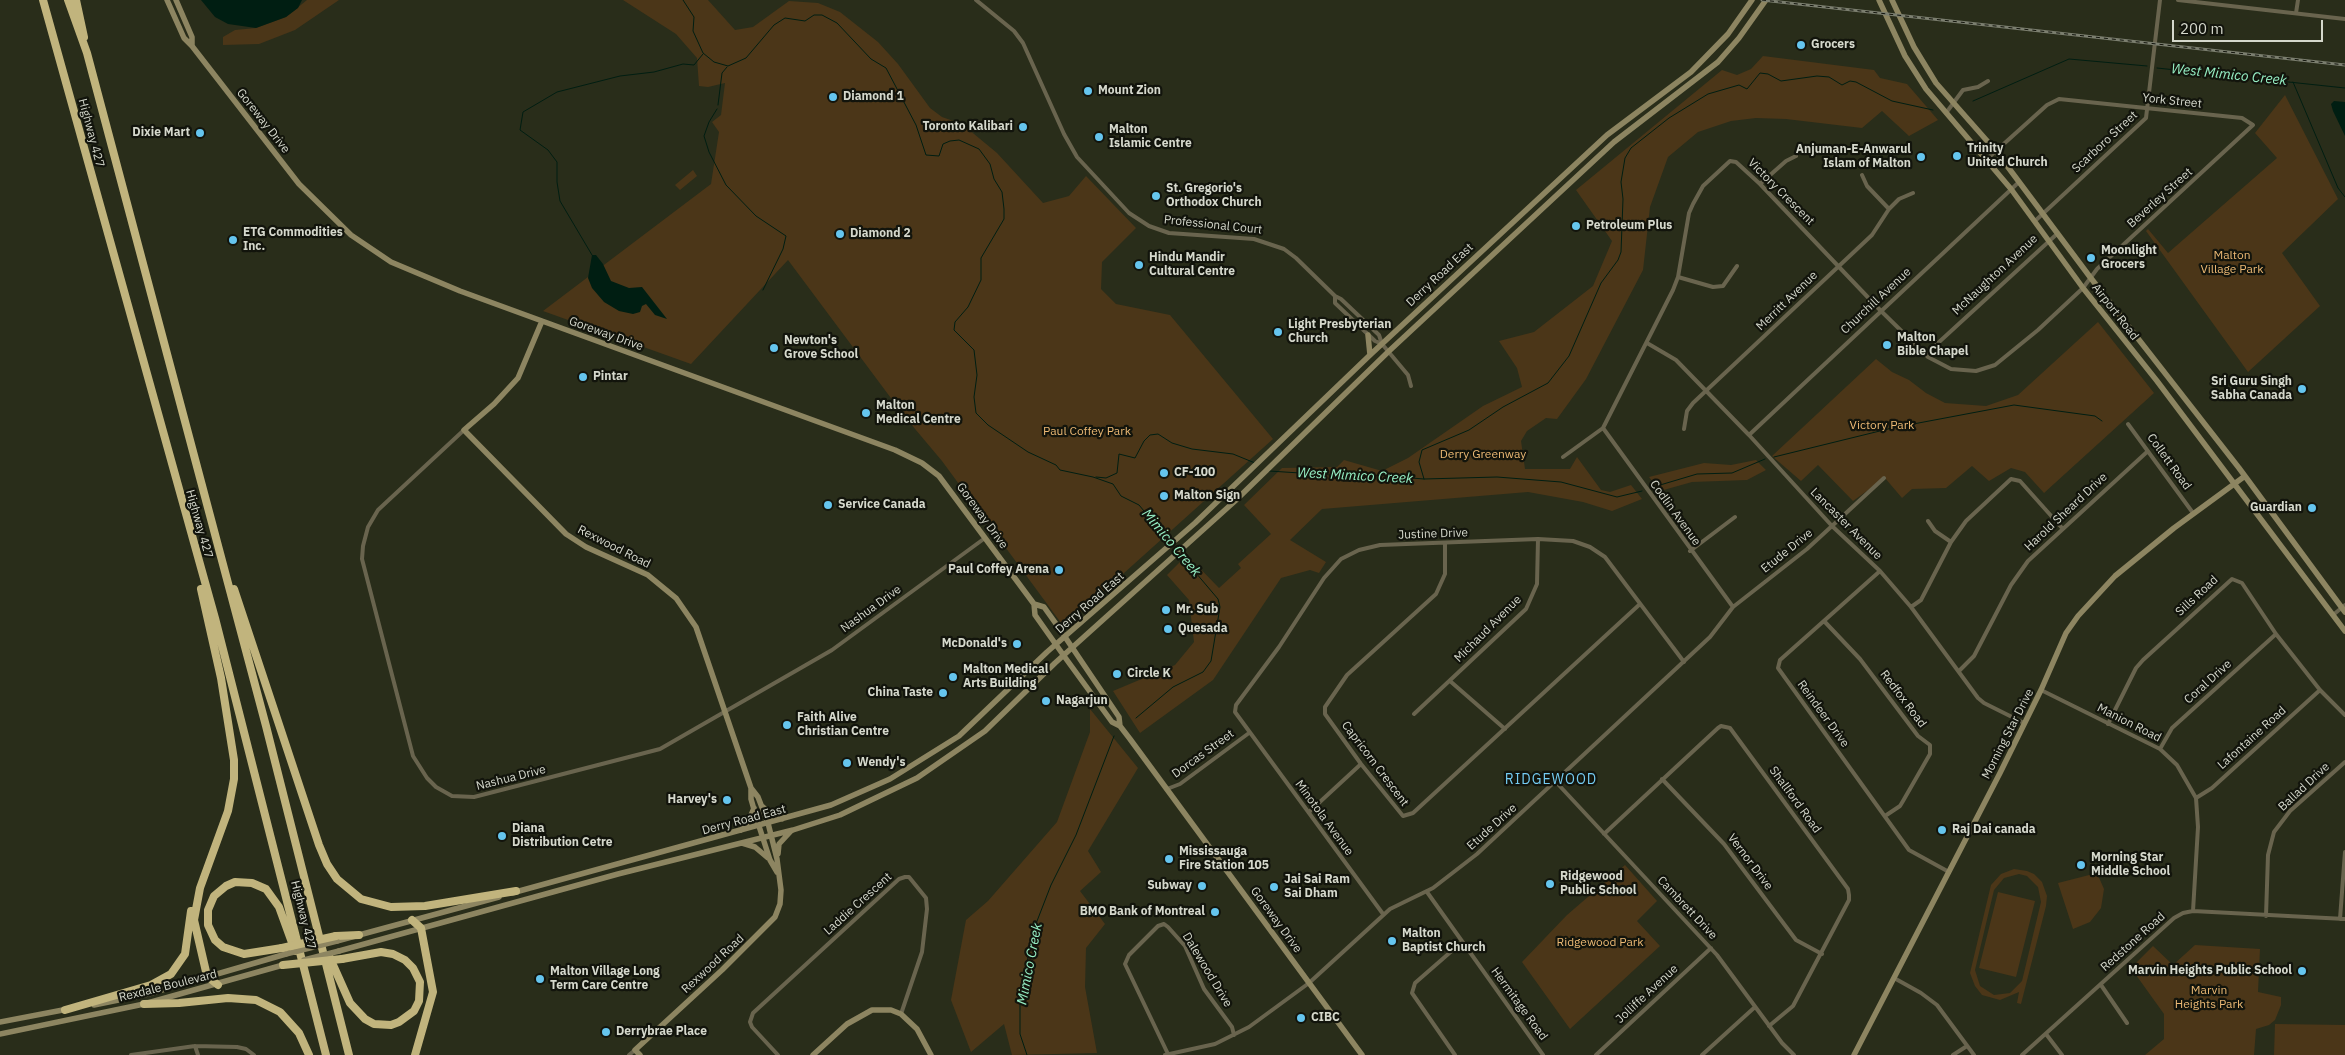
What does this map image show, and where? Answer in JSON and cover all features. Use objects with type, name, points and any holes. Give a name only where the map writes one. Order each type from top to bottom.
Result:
[{"type":"highway","name":"Highway 427","points":[[43,0],[200,572],[220,637],[326,1055]]},
{"type":"highway","name":"Highway 427","points":[[68,0],[87,53],[218,548],[349,1055]]},
{"type":"highway","points":[[76,0],[87,53]]},
{"type":"highway","points":[[218,548],[241,609],[320,845],[327,864],[337,879],[361,899],[392,907],[425,906],[516,892]]},
{"type":"highway","points":[[65,1010],[151,985],[174,971],[185,954],[193,901],[200,888],[228,811],[234,769],[229,721],[201,590],[200,572]]},
{"type":"highway","points":[[308,982],[302,973],[280,907],[266,889],[252,882],[235,882],[226,886],[214,896],[208,910],[208,924],[215,940],[223,947],[244,954],[284,951],[336,939],[359,935]]},
{"type":"highway","points":[[200,888],[194,920],[207,976],[218,985]]},
{"type":"highway","points":[[412,920],[421,928],[433,992],[415,1055]]},
{"type":"highway","points":[[283,965],[341,955],[382,952],[393,954],[405,960],[417,974],[420,982],[418,1002],[414,1011],[399,1022],[391,1025],[374,1024],[365,1019],[350,1003],[318,931]]},
{"type":"highway","points":[[144,1004],[228,998],[256,1000],[267,1004],[284,1017],[299,1033],[309,1055]]},
{"type":"main road","name":"Goreway Drive","points":[[167,0],[184,38],[299,184],[351,234],[391,262],[420,276],[909,456],[939,476],[1034,604],[1035,615],[1112,722],[1120,726],[1130,739],[1362,1055]]},
{"type":"main road","name":"Goreway Drive","points":[[176,0],[190,30],[192,46]]},
{"type":"main road","name":"Derry Road East","points":[[359,935],[816,811],[860,794],[917,764],[960,736],[1056,645],[1164,552],[1370,355],[1607,135],[1691,72],[1728,34],[1752,0]]},
{"type":"main road","name":"Derry Road East","points":[[341,955],[421,928],[793,830],[840,815],[918,778],[985,731],[1275,462],[1388,352],[1614,142],[1718,62],[1740,38],[1766,0]]},
{"type":"main road","name":"Airport Road","points":[[1879,0],[1909,64],[1946,113],[2011,189],[2083,288],[2157,380],[2345,631]]},
{"type":"main road","name":"Airport Road","points":[[1892,0],[1921,61],[1953,103],[1996,151],[2020,182],[2090,277],[2202,419],[2344,608]]},
{"type":"main road","name":"Nashua Drive","points":[[464,430],[494,404],[518,378],[542,321]]},
{"type":"main road","points":[[1368,335],[1370,355]]},
{"type":"main road","points":[[2157,380],[2164,371]]},
{"type":"main road","points":[[2191,427],[2202,419]]},
{"type":"main road","name":"Rexwood Road","points":[[464,430],[566,534],[586,547],[648,575],[676,598],[696,627],[751,788],[754,808],[770,860],[778,873]]},
{"type":"main road","points":[[1244,476],[1251,476],[1251,484]]},
{"type":"main road","name":"Morning Star Drive","points":[[1854,1055],[2041,690],[2066,633],[2090,600],[2115,576],[2193,513],[2245,476]]},
{"type":"main road","points":[[1195,523],[1202,530]]},
{"type":"main road","points":[[1131,581],[1137,590]]},
{"type":"main road","name":"Goreway Drive","points":[[1034,604],[1044,607],[1066,637],[1119,718],[1120,726]]},
{"type":"main road","name":"Rexwood Road","points":[[637,1052],[768,925],[780,904],[781,890],[778,859],[768,823],[751,788]]},
{"type":"main road","points":[[761,806],[773,816],[784,819]]},
{"type":"main road","points":[[740,831],[749,820],[754,808]]},
{"type":"main road","points":[[778,859],[779,844],[793,830]]},
{"type":"main road","points":[[740,843],[755,847],[770,860]]},
{"type":"main road","name":"Rexdale Boulevard","points":[[0,1022],[148,994],[284,951]]},
{"type":"main road","name":"Rexdale Boulevard","points":[[0,1034],[144,1004],[218,985],[283,965]]},
{"type":"main road","points":[[813,1055],[847,1024],[867,1012],[882,1010],[901,1014],[916,1029],[930,1055]]},
{"type":"street","name":"Professional Court","points":[[976,0],[1014,31],[1023,43],[1064,134],[1077,157],[1130,213],[1149,226],[1169,233],[1239,237],[1269,242],[1296,258],[1379,335],[1382,344],[1408,375],[1411,386]]},
{"type":"street","name":"Scarboro Street","points":[[2035,221],[2144,121],[2148,108],[2160,0]]},
{"type":"street","points":[[2178,0],[2219,2],[2345,19]]},
{"type":"street","points":[[2296,13],[2298,0]]},
{"type":"street","points":[[1946,113],[1964,90],[1978,87],[1988,81]]},
{"type":"street","name":"York Street","points":[[1996,151],[2047,105],[2057,100],[2242,118],[2253,125]]},
{"type":"street","name":"Beverley Street","points":[[2083,288],[2090,277],[2253,125]]},
{"type":"street","points":[[1987,159],[1996,151]]},
{"type":"street","points":[[1760,184],[1786,161],[1796,156]]},
{"type":"street","name":"Victory Crescent","points":[[1563,457],[1602,428],[1647,343],[1678,277],[1689,213],[1703,186],[1730,161],[1736,162],[1760,184],[1880,310],[1940,365],[1963,372],[1976,371],[1995,365],[2038,330],[2083,288]]},
{"type":"street","points":[[1862,175],[1867,186],[1889,209]]},
{"type":"street","name":"Churchill Avenue","points":[[1749,435],[1880,310],[2020,182]]},
{"type":"street","name":"Merritt Avenue","points":[[1684,429],[1687,411],[1872,235],[1889,209],[1899,199],[1913,193]]},
{"type":"street","name":"McNaughton Avenue","points":[[1926,354],[2058,232]]},
{"type":"street","points":[[1678,277],[1713,287],[1723,286],[1737,266]]},
{"type":"street","name":"Professional Court","points":[[1335,296],[1335,303],[1368,335],[1382,344]]},
{"type":"street","name":"Lancaster Avenue","points":[[1647,343],[1676,360],[1749,435],[1832,526],[1880,571],[1911,607],[1984,703],[2024,723]]},
{"type":"street","name":"Collett Road","points":[[2128,424],[2193,513]]},
{"type":"street","name":"Codlin Avenue","points":[[1602,428],[1733,608]]},
{"type":"street","name":"Nashua Drive","points":[[464,430],[378,510],[368,527],[362,559],[413,756],[427,778],[436,787],[452,796],[474,797],[655,751],[832,650],[985,537]]},
{"type":"street","name":"Harold Sheard Drive","points":[[1959,671],[1974,656],[2020,573],[2062,528],[2148,451]]},
{"type":"street","name":"Etude Drive","points":[[1166,1055],[1205,1046],[1234,1035],[1258,1021],[1309,983],[1383,914],[1398,904],[1427,892],[1477,854],[1684,662],[1714,633],[1733,608],[1832,526],[1884,478]]},
{"type":"street","points":[[1911,607],[1924,595],[1951,542],[1976,511],[2010,479],[2020,481],[2062,528]]},
{"type":"street","points":[[1690,551],[1735,517]]},
{"type":"street","points":[[1928,521],[1935,530],[1951,542]]},
{"type":"street","name":"Justine Drive","points":[[1249,733],[1235,712],[1236,705],[1334,565],[1349,554],[1367,547],[1538,539],[1573,541],[1598,551],[1684,662]]},
{"type":"street","name":"Michaud Avenue","points":[[1414,714],[1526,609],[1537,584],[1538,539]]},
{"type":"street","name":"Capricorn Crescent","points":[[1445,543],[1445,574],[1436,594],[1347,675],[1325,707],[1325,714],[1400,814],[1408,816],[1640,604]]},
{"type":"street","name":"Reindeer Drive","points":[[1880,571],[1780,660],[1780,672],[1913,853],[1949,872]]},
{"type":"street","name":"Sills Road","points":[[2108,724],[2136,668],[2228,580],[2232,579],[2242,582],[2276,634],[2320,690],[2345,716]]},
{"type":"street","points":[[2333,615],[2344,608]]},
{"type":"street","name":"Redfox Road","points":[[1824,621],[1860,659],[1918,736],[1930,745],[1930,754],[1903,801],[1886,816]]},
{"type":"street","name":"Coral Drive","points":[[2160,749],[2172,728],[2276,634]]},
{"type":"street","points":[[1450,682],[1505,729]]},
{"type":"street","name":"Manion Road","points":[[2041,690],[2160,749],[2177,765],[2196,798],[2198,827],[2193,911]]},
{"type":"street","name":"Lafontaine Road","points":[[2196,798],[2212,788],[2320,690]]},
{"type":"street","name":"Shallford Road","points":[[1604,834],[1718,728],[1721,726],[1730,728],[1848,889],[1849,900],[1794,1006],[1769,1026]]},
{"type":"street","name":"Dorcas Street","points":[[1167,789],[1180,784],[1249,733]]},
{"type":"street","name":"Minotola Avenue","points":[[1249,733],[1383,914]]},
{"type":"street","name":"Ballad Drive","points":[[2266,916],[2268,855],[2274,832],[2290,812],[2345,762]]},
{"type":"street","points":[[1308,812],[1361,764]]},
{"type":"street","name":"Vernor Drive","points":[[1662,779],[1724,844],[1796,940],[1822,954]]},
{"type":"street","name":"Cambrett Drive","points":[[1556,782],[1711,948],[1769,1026],[1794,1055]]},
{"type":"street","points":[[2343,919],[2345,852]]},
{"type":"street","name":"Laddie Crescent","points":[[778,1055],[752,1027],[750,1022],[753,1013],[899,879],[909,877],[926,898],[927,909],[922,952],[901,1014]]},
{"type":"street","name":"Hermitage Road","points":[[1427,892],[1543,1055]]},
{"type":"street","name":"Redstone Road","points":[[2022,1055],[2174,918],[2193,911],[2343,919]]},
{"type":"street","name":"Dalewood Drive","points":[[1166,1055],[1125,964],[1129,955],[1158,926],[1164,924],[1185,946],[1204,988],[1232,1028],[1234,1035]]},
{"type":"street","points":[[1455,1055],[1412,994],[1415,983],[1462,942]]},
{"type":"street","name":"Jolliffe Avenue","points":[[1596,1055],[1711,948]]},
{"type":"street","points":[[1894,978],[1929,998],[1943,1012],[1974,1055]]},
{"type":"street","points":[[2101,985],[2127,1023]]},
{"type":"street","points":[[1702,1055],[1755,1007]]},
{"type":"street","points":[[2046,1034],[2062,1055]]},
{"type":"street","points":[[195,1046],[198,1055]]},
{"type":"street","points":[[131,1055],[195,1046],[237,1047],[246,1049],[254,1055]]},
{"type":"street","points":[[1953,1055],[1967,1046]]},
{"type":"street","name":"Rexwood Road","points":[[629,1055],[637,1052]]},
{"type":"green space","points":[[307,0],[339,0],[295,30],[259,44],[223,45],[223,37],[235,30],[256,28],[286,17]]},
{"type":"green space","name":"Paul Coffey Park","points":[[623,0],[708,0],[735,30],[753,27],[789,1],[818,3],[840,12],[878,42],[898,64],[930,108],[942,117],[962,124],[997,153],[1043,203],[1069,196],[1086,176],[1136,228],[1102,262],[1101,289],[1116,304],[1170,315],[1273,439],[1064,627],[942,461],[905,417],[788,260],[691,364],[543,311],[711,184],[719,132],[712,122],[721,115],[725,83],[708,87],[699,86],[697,58],[676,34]]},
{"type":"green space","name":"Derry Greenway","points":[[1763,56],[1874,70],[1880,78],[1907,84],[1938,120],[1909,136],[1882,111],[1862,128],[1786,119],[1756,118],[1731,121],[1698,132],[1668,157],[1650,207],[1643,270],[1586,379],[1557,419],[1546,418],[1527,431],[1521,441],[1525,469],[1570,469],[1577,457],[1601,490],[1610,492],[1631,485],[1642,499],[1612,511],[1583,502],[1528,492],[1322,509],[1290,540],[1326,562],[1319,573],[1310,570],[1281,578],[1213,680],[1140,733],[1113,691],[1175,665],[1194,642],[1189,600],[1167,575],[1187,555],[1219,588],[1241,568],[1238,564],[1271,534],[1244,505],[1282,468],[1337,467],[1344,460],[1382,471],[1408,458],[1483,406],[1522,387],[1517,368],[1499,341],[1534,332],[1593,286],[1612,241],[1576,190],[1722,70],[1737,75],[1751,69]]},
{"type":"green space","name":"Malton Village Park","points":[[2285,95],[2338,199],[2282,253],[2320,306],[2248,372],[2146,231],[2148,229],[2168,253],[2277,158],[2255,133]]},
{"type":"green space","points":[[693,170],[697,176],[680,190],[675,185]]},
{"type":"green space","name":"Victory Park","points":[[2098,322],[2154,393],[2044,493],[2025,472],[2011,468],[1989,481],[1972,466],[1946,488],[1912,489],[1902,498],[1885,478],[1853,501],[1818,465],[1801,481],[1772,456],[1876,359],[1892,372],[1909,380],[1926,393],[1945,403],[1986,406],[2018,395]]},
{"type":"green space","points":[[1756,460],[1766,470],[1747,480],[1692,482],[1660,491],[1649,477],[1704,463],[1731,465]]},
{"type":"green space","points":[[1090,709],[1138,768],[1088,851],[1101,872],[1080,891],[1105,924],[1086,948],[1085,987],[1097,1053],[1012,1055],[1004,1024],[971,1052],[951,1000],[966,920],[988,901],[1057,822],[1090,732]]},
{"type":"green space","name":"Ridgewood Park","points":[[1625,865],[1657,901],[1637,921],[1660,946],[1570,1029],[1522,962],[1567,915]]},
{"type":"green space","points":[[2014,869],[2034,874],[2042,882],[2047,896],[2021,1004],[2017,1003],[2019,992],[2000,1000],[1982,995],[1975,986],[1970,973],[1991,885],[2001,874]],"holes":[[[2019,874],[2027,876],[2038,887],[2041,902],[2022,981],[2010,993],[1994,995],[1980,986],[1975,970],[1994,890],[2004,878]]]},
{"type":"green space","points":[[2097,873],[2104,889],[2101,908],[2090,922],[2073,929],[2058,883]]},
{"type":"green space","points":[[1998,892],[2035,901],[2016,977],[1979,968]]},
{"type":"green space","name":"Marvin Heights Park","points":[[2195,945],[2260,949],[2258,992],[2281,997],[2281,1005],[2275,1020],[2269,1025],[2256,1029],[2254,1055],[2145,1055],[2164,1039],[2164,1014],[2131,968],[2153,946],[2173,965]]},
{"type":"green space","points":[[2275,1024],[2345,1025],[2345,1055],[2274,1055]]},
{"type":"shaded area","points":[[201,0],[302,0],[298,8],[286,17],[256,28],[228,24],[215,17]]},
{"type":"shaded area","points":[[2334,101],[2345,102],[2345,136],[2333,111],[2331,104]]},
{"type":"shaded area","points":[[592,255],[596,255],[603,264],[611,281],[629,288],[642,287],[667,319],[655,315],[646,304],[642,306],[640,312],[633,314],[619,311],[604,302],[592,288],[588,278]]},
{"type":"waterway","name":"Mimico Creek","points":[[683,0],[694,17],[693,31],[703,53],[714,62],[728,66],[746,58],[774,25],[785,18],[805,21],[814,15],[822,15],[837,23],[871,59],[886,68],[916,125],[926,155],[939,156],[943,144],[950,141],[959,140],[979,149],[990,164],[994,179],[1002,192],[1004,219],[981,258],[981,280],[968,307],[955,322],[954,330],[974,350],[977,375],[974,397],[976,413],[988,425],[1028,452],[1056,465],[1060,470],[1093,477],[1113,484],[1121,496],[1139,505],[1170,542]]},
{"type":"waterway","points":[[592,255],[560,201],[557,182],[557,162],[548,150],[520,130],[523,112],[557,92],[620,76],[654,72],[683,64],[694,65],[703,54]]},
{"type":"waterway","name":"West Mimico Creek","points":[[1973,101],[2069,59],[2147,66]]},
{"type":"waterway","points":[[718,105],[722,73],[727,67]]},
{"type":"waterway","name":"West Mimico Creek","points":[[2157,68],[2345,88]]},
{"type":"waterway","name":"West Mimico Creek","points":[[1424,479],[1419,462],[1422,450],[1469,430],[1503,407],[1548,383],[1569,356],[1601,283],[1618,260],[1621,252],[1623,199],[1621,182],[1625,158],[1631,148],[1669,118],[1708,94],[1739,85],[1747,89],[1760,73],[1768,74],[1781,81],[1817,76],[1829,77],[1842,85],[1850,81],[1856,82],[1892,101],[1933,110]]},
{"type":"waterway","name":"West Mimico Creek","points":[[2293,82],[2338,188],[2345,197]]},
{"type":"waterway","points":[[717,109],[709,122],[704,136],[709,152],[726,185],[756,216],[786,236],[783,249],[763,290]]},
{"type":"waterway","points":[[1774,457],[1892,428],[2014,405],[2095,416],[2102,421]]},
{"type":"waterway","name":"West Mimico Creek","points":[[1096,477],[1106,478],[1117,473],[1119,454],[1135,458],[1144,441],[1150,435],[1158,434],[1172,443],[1192,449],[1233,454],[1255,463]]},
{"type":"waterway","points":[[1650,488],[1697,474],[1732,473],[1765,459]]},
{"type":"waterway","points":[[1269,471],[1331,475],[1361,474],[1424,479],[1497,477],[1561,482],[1617,497],[1642,491]]},
{"type":"waterway","name":"Mimico Creek","points":[[1136,718],[1173,687],[1203,672],[1211,661],[1220,607],[1218,599],[1179,553]]},
{"type":"waterway","name":"Mimico Creek","points":[[1027,1055],[1020,1034],[1020,1004],[1032,934],[1051,885],[1076,835],[1114,736]]},
{"type":"railway","points":[[1762,0],[2345,65]]},
{"type":"place","name":"Grocers","points":[[1801,45]]},
{"type":"place","name":"Mount Zion","points":[[1088,91]]},
{"type":"place","name":"Diamond 1","points":[[833,97]]},
{"type":"place","name":"Toronto Kalibari","points":[[1023,127]]},
{"type":"place","name":"Dixie Mart","points":[[200,133]]},
{"type":"place","name":"Malton Islamic Centre","points":[[1099,137]]},
{"type":"place","name":"Trinity United Church","points":[[1957,156]]},
{"type":"place","name":"Anjuman-E-Anwarul Islam of Malton","points":[[1921,157]]},
{"type":"place","name":"St. Gregorio's Orthodox Church","points":[[1156,196]]},
{"type":"place","name":"Petroleum Plus","points":[[1576,226]]},
{"type":"place","name":"Diamond 2","points":[[840,234]]},
{"type":"place","name":"ETG Commodities Inc.","points":[[233,240]]},
{"type":"place","name":"Moonlight Grocers","points":[[2091,258]]},
{"type":"place","name":"Hindu Mandir Cultural Centre","points":[[1139,265]]},
{"type":"place","name":"Light Presbyterian Church","points":[[1278,332]]},
{"type":"place","name":"Malton Bible Chapel","points":[[1887,345]]},
{"type":"place","name":"Newton's Grove School","points":[[774,348]]},
{"type":"place","name":"Pintar","points":[[583,377]]},
{"type":"place","name":"Sri Guru Singh Sabha Canada","points":[[2302,389]]},
{"type":"place","name":"Malton Medical Centre","points":[[866,413]]},
{"type":"place","name":"CF-100","points":[[1164,473]]},
{"type":"place","name":"Malton Sign","points":[[1164,496]]},
{"type":"place","name":"Service Canada","points":[[828,505]]},
{"type":"place","name":"Guardian","points":[[2312,508]]},
{"type":"place","name":"Paul Coffey Arena","points":[[1059,570]]},
{"type":"place","name":"Mr. Sub","points":[[1166,610]]},
{"type":"place","name":"Quesada","points":[[1168,629]]},
{"type":"place","name":"McDonald's","points":[[1017,644]]},
{"type":"place","name":"Circle K","points":[[1117,674]]},
{"type":"place","name":"Malton Medical Arts Building","points":[[953,677]]},
{"type":"place","name":"China Taste","points":[[943,693]]},
{"type":"place","name":"Nagarjun","points":[[1046,701]]},
{"type":"place","name":"Faith Alive Christian Centre","points":[[787,725]]},
{"type":"place","name":"Wendy's","points":[[847,763]]},
{"type":"place","name":"Harvey's","points":[[727,800]]},
{"type":"place","name":"Raj Dai canada","points":[[1942,830]]},
{"type":"place","name":"Diana Distribution Cetre","points":[[502,836]]},
{"type":"place","name":"Mississauga Fire Station 105","points":[[1169,859]]},
{"type":"place","name":"Morning Star Middle School","points":[[2081,865]]},
{"type":"place","name":"Ridgewood Public School","points":[[1550,884]]},
{"type":"place","name":"Subway","points":[[1202,886]]},
{"type":"place","name":"Jai Sai Ram Sai Dham","points":[[1274,887]]},
{"type":"place","name":"BMO Bank of Montreal","points":[[1215,912]]},
{"type":"place","name":"Malton Baptist Church","points":[[1392,941]]},
{"type":"place","name":"Marvin Heights Public School","points":[[2302,971]]},
{"type":"place","name":"Malton Village Long Term Care Centre","points":[[540,979]]},
{"type":"place","name":"CIBC","points":[[1301,1018]]},
{"type":"place","name":"Derrybrae Place","points":[[606,1032]]},
{"type":"district","name":"RIDGEWOOD","points":[[1551,780]]}]
